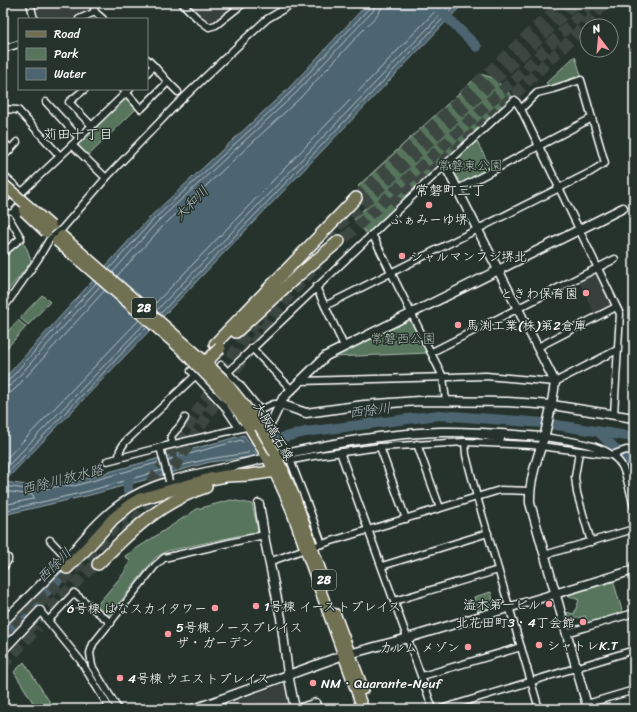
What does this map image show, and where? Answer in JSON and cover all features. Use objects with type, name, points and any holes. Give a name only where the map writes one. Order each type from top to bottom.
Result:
[{"type":"highway","points":[[206,358],[356,198]]},
{"type":"highway","points":[[206,358],[261,308],[339,241]]},
{"type":"highway","points":[[67,563],[85,550],[113,520],[135,502],[146,497],[210,479],[226,476],[278,472]]},
{"type":"highway","points":[[98,564],[144,521],[179,498],[196,490],[216,484],[260,480],[278,472]]},
{"type":"main road","name":"28","points":[[3,184],[54,234]]},
{"type":"main road","name":"28","points":[[3,193],[54,234]]},
{"type":"main road","name":"大阪高石線","points":[[54,234],[179,347],[206,358],[224,380],[230,400],[272,456],[278,472],[295,498],[313,547],[363,709]]},
{"type":"main road","name":"大阪高石線","points":[[347,655],[370,709]]},
{"type":"street","points":[[30,3],[34,18]]},
{"type":"street","points":[[93,3],[95,12],[102,18]]},
{"type":"street","points":[[182,3],[209,28],[216,26],[244,3]]},
{"type":"street","points":[[3,309],[54,234],[106,178],[176,106],[244,40],[268,19],[294,3]]},
{"type":"street","points":[[81,18],[95,12]]},
{"type":"street","points":[[3,48],[18,44]]},
{"type":"street","points":[[148,60],[178,92]]},
{"type":"street","points":[[148,72],[154,66]]},
{"type":"street","points":[[325,306],[559,188],[605,163],[581,80],[536,93],[521,109]]},
{"type":"street","points":[[3,200],[9,206],[80,138],[126,90],[141,109],[168,82]]},
{"type":"street","points":[[83,90],[69,102],[92,126]]},
{"type":"street","points":[[224,380],[252,348],[515,100],[521,109],[620,314],[614,414]]},
{"type":"street","points":[[47,106],[80,138]]},
{"type":"street","points":[[3,109],[18,110],[60,156]]},
{"type":"street","points":[[458,189],[592,118]]},
{"type":"street","points":[[3,142],[9,151],[17,142]]},
{"type":"street","points":[[72,145],[106,178]]},
{"type":"street","points":[[445,165],[556,382],[544,435],[532,477],[530,491],[532,513],[588,707],[634,690]]},
{"type":"street","points":[[3,175],[22,192]]},
{"type":"street","points":[[106,461],[162,449],[173,444],[272,421],[283,398],[326,356],[623,208]]},
{"type":"street","points":[[3,224],[9,218],[21,238],[3,253]]},
{"type":"street","points":[[372,234],[432,352],[443,377],[446,401]]},
{"type":"street","points":[[432,352],[615,259]]},
{"type":"street","points":[[316,287],[344,346]]},
{"type":"street","points":[[538,347],[616,307]]},
{"type":"street","points":[[252,348],[292,390]]},
{"type":"street","points":[[300,380],[486,376],[556,382],[617,350]]},
{"type":"street","points":[[119,457],[120,450],[125,442],[206,358],[224,406],[251,427]]},
{"type":"street","points":[[221,365],[224,380],[260,410],[274,404],[280,404],[306,413],[396,402],[508,402],[614,414],[634,418]]},
{"type":"street","points":[[173,444],[170,436],[180,426],[185,418]]},
{"type":"street","points":[[3,622],[67,563],[113,510],[122,502],[147,488],[169,481],[272,456],[349,441],[441,432],[544,435],[588,444],[612,455],[622,466],[634,507]]},
{"type":"street","points":[[470,433],[489,438],[532,445]]},
{"type":"street","points":[[465,442],[466,455],[477,497],[539,709]]},
{"type":"street","points":[[313,547],[310,510],[291,462],[292,460],[380,447],[465,442],[532,445],[612,455],[626,450],[634,451]]},
{"type":"street","points":[[417,444],[440,508]]},
{"type":"street","points":[[380,447],[406,519]]},
{"type":"street","points":[[162,449],[169,481]]},
{"type":"street","points":[[340,452],[433,709]]},
{"type":"street","points":[[579,452],[575,477],[577,492],[591,542]]},
{"type":"street","points":[[269,562],[313,547],[500,490],[530,491]]},
{"type":"street","points":[[259,504],[269,562],[282,618],[288,674],[295,709],[316,702],[318,709]]},
{"type":"street","points":[[544,555],[634,529]]},
{"type":"street","points":[[382,566],[488,533]]},
{"type":"street","points":[[118,709],[94,671],[90,653],[93,644],[155,566],[164,558],[264,535]]},
{"type":"street","points":[[50,540],[67,563]]},
{"type":"street","points":[[3,554],[8,558],[8,560],[3,568]]},
{"type":"street","points":[[394,601],[498,570]]},
{"type":"street","points":[[194,709],[288,674],[347,655],[634,570]]},
{"type":"street","points":[[48,621],[74,593],[111,623]]},
{"type":"street","points":[[3,650],[40,611],[80,660],[110,709]]},
{"type":"street","points":[[566,633],[634,613]]},
{"type":"street","points":[[422,676],[520,647]]},
{"type":"street","points":[[441,709],[634,650]]},
{"type":"shaded area","points":[[33,3],[88,3],[89,7],[86,12],[72,18],[38,18]]},
{"type":"shaded area","points":[[188,3],[240,3],[215,23],[208,23],[204,21]]},
{"type":"shaded area","points":[[596,274],[599,275],[614,305],[595,315],[579,282]]},
{"type":"shaded area","points":[[282,684],[286,685],[290,709],[213,709]]},
{"type":"green space","points":[[575,56],[581,75],[550,87],[546,83]]},
{"type":"green space","points":[[480,74],[494,78],[512,96],[367,234],[354,219],[372,201],[358,186]]},
{"type":"green space","points":[[128,99],[136,109],[88,156],[78,145],[78,143],[121,100]]},
{"type":"green space","name":"常磐東公園","points":[[476,140],[492,170],[459,185],[450,168],[450,165]]},
{"type":"green space","points":[[20,241],[26,247],[31,262],[3,297],[3,256]]},
{"type":"green space","points":[[42,295],[50,302],[28,325],[20,318]]},
{"type":"green space","name":"常磐西公園","points":[[408,318],[411,319],[428,353],[332,357]]},
{"type":"green space","points":[[18,320],[26,327],[4,351],[3,337]]},
{"type":"green space","points":[[231,500],[252,504],[258,530],[256,532],[167,551],[155,558],[108,617],[96,606],[124,573],[130,561],[125,556],[197,509]]},
{"type":"green space","points":[[613,580],[623,614],[588,624],[585,616],[567,621],[565,612],[574,614],[579,600],[564,594]]},
{"type":"green space","points":[[491,592],[495,607],[478,612],[474,597]]},
{"type":"green space","points":[[24,662],[51,704],[43,709],[37,709],[14,672]]},
{"type":"water","name":"大和川","points":[[368,3],[464,3],[4,482],[35,486],[72,482],[244,435],[258,456],[210,462],[90,495],[3,515],[3,380],[151,216],[289,88]]},
{"type":"waterway","points":[[433,3],[477,47]]},
{"type":"waterway","points":[[602,3],[608,5],[610,3]]},
{"type":"waterway","name":"西除川","points":[[238,449],[305,432],[439,415],[544,423],[634,437]]},
{"type":"waterway","points":[[599,432],[630,464],[634,477]]},
{"type":"waterway","name":"西除川","points":[[128,477],[128,492]]},
{"type":"waterway","name":"西除川","points":[[3,635],[75,563]]},
{"type":"tunnel","points":[[356,198],[562,3]]},
{"type":"tunnel","points":[[281,286],[312,251],[575,3]]},
{"type":"tunnel","points":[[333,249],[524,70],[592,3]]},
{"type":"tunnel","points":[[391,204],[448,157],[484,124],[572,39],[605,3]]},
{"type":"tunnel","points":[[124,534],[167,478],[264,329],[297,286],[319,263]]},
{"type":"tunnel","points":[[3,638],[97,547],[141,497],[166,461],[234,353],[264,310]]},
{"type":"tunnel","points":[[26,631],[103,557]]},
{"type":"tunnel","points":[[17,613],[43,590]]},
{"type":"tunnel","points":[[3,665],[38,627]]},
{"type":"place","name":"ふぁみーゆ堺","points":[[429,205]]},
{"type":"place","name":"シャルマンフジ堺北","points":[[402,256]]},
{"type":"place","name":"ときわ保育園","points":[[586,293]]},
{"type":"place","name":"馬渕工業(株)第2倉庫","points":[[458,325]]},
{"type":"place","name":"澁木第一ビル","points":[[549,604]]},
{"type":"place","name":"1号棟 イーストプレイス","points":[[256,606]]},
{"type":"place","name":"6号棟 はなスカイタワー","points":[[215,608]]},
{"type":"place","name":"北花田町3・4丁会館","points":[[583,622]]},
{"type":"place","name":"5号棟 ノースプレイス ザ・ガーデン","points":[[168,634]]},
{"type":"place","name":"シャトレK.T","points":[[539,645]]},
{"type":"place","name":"カルム メゾン","points":[[468,647]]},
{"type":"place","name":"4号棟 ウエストプレイス","points":[[120,678]]},
{"type":"place","name":"NM・Quarante-Neuf","points":[[313,683]]},
{"type":"district","name":"苅田十丁目","points":[[78,134]]},
{"type":"district","name":"常磐町三丁","points":[[450,190]]},
{"type":"water label","name":"西除川放水路","points":[[62,479]]}]
